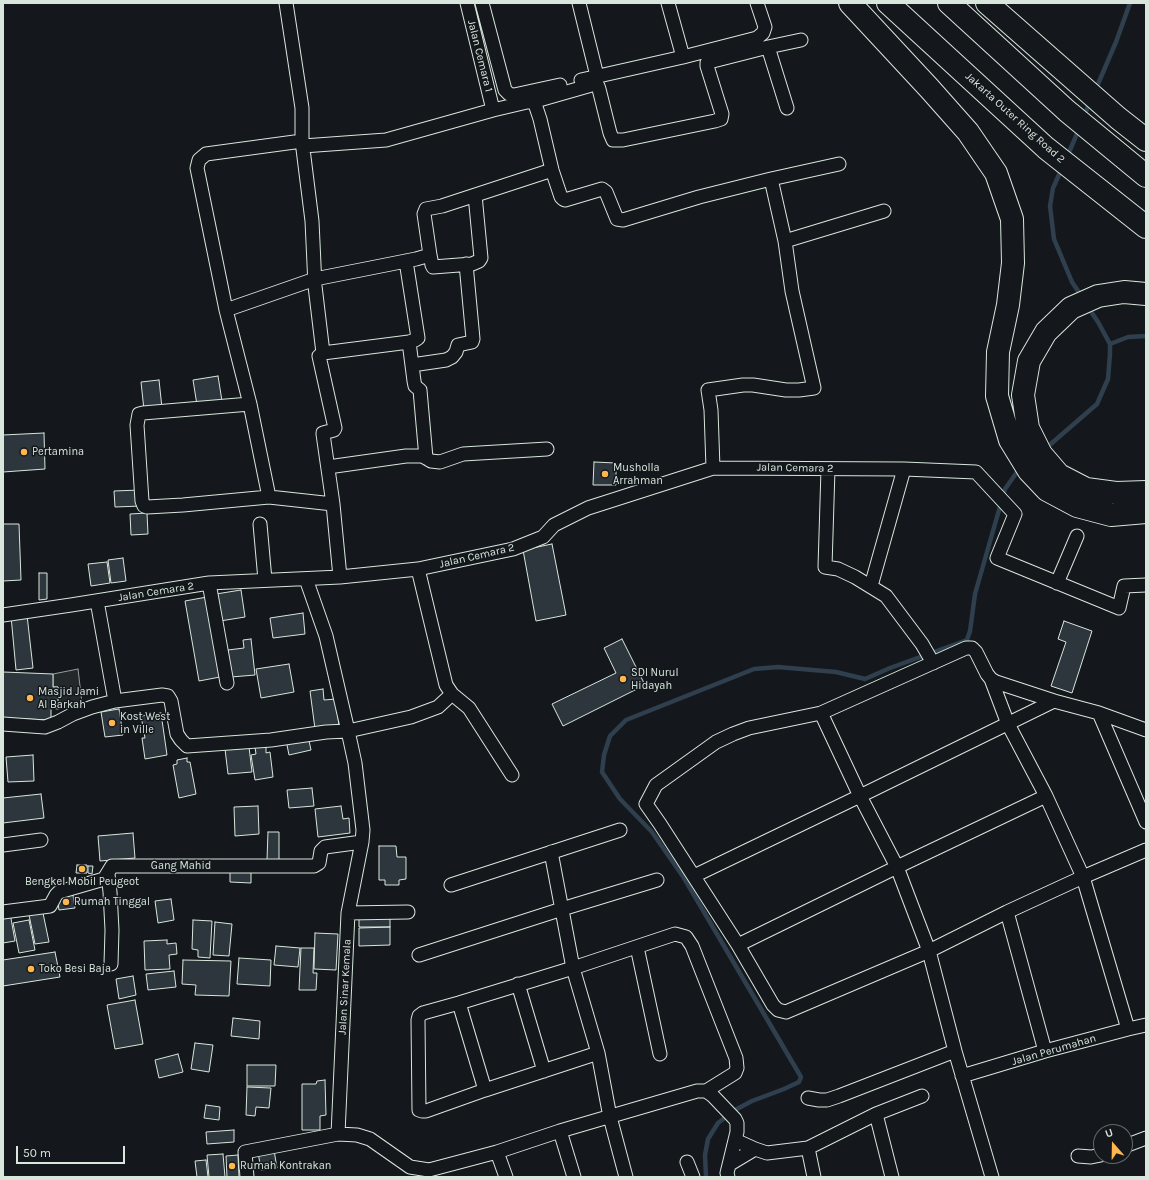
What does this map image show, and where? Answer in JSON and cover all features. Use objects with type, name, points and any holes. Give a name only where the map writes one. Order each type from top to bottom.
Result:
[{"type":"highway","points":[[850,3],[968,132],[996,173],[1012,219],[1013,263],[1008,305],[998,352],[997,396],[1010,440],[1029,471],[1047,490],[1077,506],[1111,514],[1146,512]]},
{"type":"highway","name":"Jakarta Outer Ring Road 2","points":[[888,3],[1046,148],[1146,227]]},
{"type":"highway","points":[[949,3],[1067,111],[1146,176]]},
{"type":"highway","points":[[987,3],[1118,118],[1146,140]]},
{"type":"highway","points":[[1146,294],[1124,292],[1098,296],[1071,308],[1046,332],[1029,361],[1023,395],[1028,428],[1041,454],[1059,474],[1086,488],[1116,493],[1146,492]]},
{"type":"street","points":[[286,3],[302,108],[302,144],[312,221],[315,286],[323,353]]},
{"type":"street","name":"Jalan Cemara 1","points":[[467,3],[494,110]]},
{"type":"street","points":[[482,3],[505,90],[509,94],[514,95],[533,92],[683,57],[757,38],[763,33],[764,27],[757,3]]},
{"type":"street","points":[[579,3],[597,76]]},
{"type":"street","points":[[668,3],[683,57]]},
{"type":"street","points":[[269,497],[250,404],[226,310],[197,168],[197,163],[202,157],[206,154],[302,144],[386,140],[595,84],[599,89],[613,140],[623,140],[721,119],[722,114],[707,64],[768,47],[801,40]]},
{"type":"street","points":[[768,47],[787,108]]},
{"type":"street","points":[[532,102],[535,104],[538,111],[552,170],[561,197],[565,200],[602,189],[606,192],[617,219],[619,220],[699,197],[839,164]]},
{"type":"street","points":[[475,195],[481,258],[477,262],[433,267],[424,211],[426,209],[442,206],[475,195],[552,170]]},
{"type":"street","points":[[713,468],[711,410],[708,390],[743,385],[786,390],[814,388],[792,291],[786,241],[771,179]]},
{"type":"street","points":[[786,241],[884,211]]},
{"type":"street","points":[[226,310],[315,279],[430,255]]},
{"type":"street","points":[[340,577],[333,504],[323,434],[334,430],[335,428],[319,356],[323,353],[409,342],[418,338],[406,261]]},
{"type":"street","points":[[412,365],[446,360],[452,357],[456,352],[458,345],[472,342],[473,339],[466,264]]},
{"type":"street","points":[[409,342],[415,386],[420,390],[426,458]]},
{"type":"street","points":[[250,404],[139,414],[136,425],[142,501],[144,506],[190,505],[269,497],[333,504]]},
{"type":"street","points":[[328,467],[406,456],[422,456],[431,462],[440,462],[463,454],[547,449]]},
{"type":"street","name":"Jalan Cemara 2","points":[[3,614],[209,583],[340,577],[418,569],[513,548],[543,537],[554,525],[588,508],[713,468],[904,469],[976,472],[1011,510],[997,558],[1057,583]]},
{"type":"street","points":[[828,468],[825,567],[838,569],[855,577],[886,596],[922,644],[933,663]]},
{"type":"street","points":[[871,586],[904,469]]},
{"type":"street","points":[[260,524],[266,580]]},
{"type":"street","points":[[1077,536],[1057,583],[1119,608],[1124,586],[1146,584]]},
{"type":"street","points":[[418,569],[446,684],[452,694],[469,708],[512,775]]},
{"type":"street","name":"Jalan Sinar Kemala","points":[[306,579],[326,636],[348,731],[355,763],[360,799],[362,830],[362,842],[348,913],[338,1134]]},
{"type":"street","points":[[209,583],[227,683]]},
{"type":"street","points":[[97,601],[115,701]]},
{"type":"street","points":[[1128,1029],[1083,877],[1046,796],[1008,724],[990,679],[976,652],[972,648],[966,648],[821,713],[749,728],[716,742],[656,785],[646,804],[738,945],[772,1005],[778,1010],[786,1012],[929,951],[1007,912],[1083,877],[1146,850]]},
{"type":"street","points":[[990,679],[1054,701],[1098,713],[1146,730]]},
{"type":"street","points":[[3,724],[44,727],[92,707],[115,701],[162,695],[168,696],[172,701],[177,734],[187,746],[271,740],[326,732],[348,731],[411,717],[438,708],[452,694]]},
{"type":"street","points":[[694,876],[1054,701]]},
{"type":"street","points":[[821,713],[860,796],[897,866],[929,951],[955,1051],[992,1177]]},
{"type":"street","points":[[1098,713],[1146,822]]},
{"type":"street","points":[[738,945],[897,866],[1046,796]]},
{"type":"street","points":[[451,885],[620,830]]},
{"type":"street","points":[[3,845],[41,840]]},
{"type":"street","name":"Gang Mahid","points":[[3,912],[50,906],[59,892],[104,879],[112,866],[117,865],[314,866],[319,862],[321,851],[325,847],[362,842]]},
{"type":"street","points":[[551,852],[573,968],[598,1053],[610,1117],[626,1177]]},
{"type":"street","points":[[108,874],[112,930],[111,964]]},
{"type":"street","points":[[419,955],[657,880]]},
{"type":"street","points":[[348,913],[408,912]]},
{"type":"street","points":[[1007,912],[1045,1051]]},
{"type":"street","points":[[247,1177],[245,1152],[338,1134],[357,1135],[370,1139],[410,1167],[443,1172],[560,1131],[697,1091],[706,1091],[735,1073],[737,1068],[736,1058],[692,946],[686,937],[675,934],[573,968],[422,1013],[418,1020],[419,1110],[426,1111],[598,1053]]},
{"type":"street","points":[[637,947],[660,1054]]},
{"type":"street","points":[[518,984],[544,1071]]},
{"type":"street","points":[[459,1003],[485,1090]]},
{"type":"street","name":"Jalan Perumahan","points":[[962,1076],[1045,1051],[1146,1025]]},
{"type":"street","points":[[808,1098],[827,1100],[955,1051]]},
{"type":"street","points":[[706,1091],[726,1109],[737,1123],[737,1132],[729,1171]]},
{"type":"street","points":[[735,1140],[766,1153],[808,1148],[876,1114],[922,1096]]},
{"type":"street","points":[[876,1114],[892,1177]]},
{"type":"street","points":[[560,1131],[574,1177]]},
{"type":"street","points":[[1133,1143],[1146,1138]]},
{"type":"street","points":[[808,1148],[814,1177]]},
{"type":"street","points":[[729,1171],[754,1149]]},
{"type":"street","points":[[497,1152],[506,1177]]},
{"type":"street","points":[[1078,1156],[1093,1157]]},
{"type":"street","points":[[687,1162],[692,1177]]},
{"type":"shaded area","points":[[78,669],[82,703],[58,709],[58,687],[53,687],[53,674]]},
{"type":"building","points":[[218,376],[222,401],[197,405],[193,380]]},
{"type":"building","points":[[159,380],[162,408],[144,410],[141,382]]},
{"type":"building","name":"Pertamina","points":[[44,433],[45,469],[3,472],[3,435]]},
{"type":"building","name":"Musholla Arrahman","points":[[594,462],[616,463],[616,485],[593,485]]},
{"type":"building","points":[[140,490],[141,506],[115,507],[114,491]]},
{"type":"building","points":[[147,513],[148,534],[131,535],[130,514]]},
{"type":"building","points":[[3,524],[19,524],[21,580],[3,581]]},
{"type":"building","points":[[552,544],[566,615],[536,621],[523,550]]},
{"type":"building","points":[[123,558],[126,581],[111,583],[108,560]]},
{"type":"building","points":[[107,562],[110,583],[91,586],[88,564]]},
{"type":"building","points":[[39,573],[47,573],[47,599],[39,600]]},
{"type":"building","points":[[241,590],[245,617],[220,621],[216,594]]},
{"type":"building","points":[[207,597],[220,677],[199,681],[185,601]]},
{"type":"building","points":[[303,613],[305,634],[273,638],[270,618]]},
{"type":"building","points":[[27,615],[33,668],[16,670],[11,616]]},
{"type":"building","points":[[1064,621],[1092,631],[1072,693],[1051,686],[1066,642],[1058,639]]},
{"type":"building","points":[[251,639],[255,675],[231,677],[228,650],[244,648],[243,640]]},
{"type":"building","name":"SDI Nurul Hidayah","points":[[622,639],[645,685],[563,726],[552,704],[616,673],[604,648]]},
{"type":"building","points":[[289,664],[294,692],[261,698],[256,669]]},
{"type":"building","name":"Masjid Jami Al Barkah","points":[[3,672],[53,674],[53,687],[58,687],[58,709],[51,708],[51,720],[3,718]]},
{"type":"building","points":[[323,689],[324,700],[336,699],[339,726],[315,729],[310,691]]},
{"type":"building","name":"Kost West in Ville","points":[[119,709],[123,735],[105,737],[101,712]]},
{"type":"building","points":[[161,713],[167,755],[145,759],[142,738],[145,738],[141,716]]},
{"type":"building","points":[[308,736],[311,750],[289,755],[286,740]]},
{"type":"building","points":[[266,745],[266,753],[270,752],[273,777],[255,780],[251,755],[256,754],[255,747]]},
{"type":"building","points":[[249,747],[252,772],[228,774],[225,749]]},
{"type":"building","points":[[33,755],[34,781],[8,782],[6,757]]},
{"type":"building","points":[[187,758],[187,762],[190,762],[196,794],[179,798],[173,765],[177,764],[177,760]]},
{"type":"building","points":[[312,788],[314,806],[289,808],[287,790]]},
{"type":"building","points":[[41,794],[44,818],[3,823],[3,798]]},
{"type":"building","points":[[258,806],[259,834],[235,836],[234,807]]},
{"type":"building","points":[[341,806],[343,819],[349,818],[350,833],[318,837],[315,809]]},
{"type":"building","points":[[268,832],[279,832],[279,860],[267,860]]},
{"type":"building","points":[[133,833],[135,858],[100,861],[98,836]]},
{"type":"building","points":[[379,846],[396,846],[397,857],[406,857],[406,879],[399,880],[399,885],[385,885],[385,880],[379,880]]},
{"type":"building","name":"Bengkel Mobil Peugeot","points":[[77,865],[87,865],[87,873],[76,873]]},
{"type":"building","points":[[88,866],[93,866],[92,874],[88,873]]},
{"type":"building","points":[[230,868],[251,869],[251,883],[230,882]]},
{"type":"building","name":"Rumah Tinggal","points":[[73,895],[75,908],[59,910],[57,897]]},
{"type":"building","points":[[171,899],[174,920],[158,923],[155,901]]},
{"type":"building","points":[[10,913],[15,941],[3,943],[3,914]]},
{"type":"building","points":[[43,913],[49,942],[35,944],[29,915]]},
{"type":"building","points":[[359,917],[390,917],[390,927],[359,927]]},
{"type":"building","points":[[29,920],[35,950],[19,953],[13,923]]},
{"type":"building","points":[[193,920],[212,921],[210,958],[198,957],[198,950],[192,949]]},
{"type":"building","points":[[215,922],[232,924],[229,956],[213,955]]},
{"type":"building","points":[[390,927],[390,945],[359,946],[359,928]]},
{"type":"building","points":[[315,933],[338,934],[336,970],[314,969]]},
{"type":"building","points":[[167,940],[167,944],[176,943],[177,954],[169,955],[170,969],[145,970],[144,941]]},
{"type":"building","points":[[276,946],[300,948],[298,967],[274,965]]},
{"type":"building","points":[[301,948],[314,948],[313,973],[317,973],[316,990],[299,990]]},
{"type":"building","name":"Toko Besi Baja","points":[[55,952],[60,977],[3,986],[3,960]]},
{"type":"building","points":[[239,958],[271,960],[270,986],[237,984]]},
{"type":"building","points":[[183,960],[231,961],[229,996],[195,995],[196,985],[182,984]]},
{"type":"building","points":[[174,971],[176,987],[148,990],[146,974]]},
{"type":"building","points":[[133,976],[136,995],[119,999],[116,979]]},
{"type":"building","points":[[135,1000],[143,1044],[115,1049],[107,1005]]},
{"type":"building","points":[[233,1018],[260,1021],[259,1039],[231,1036]]},
{"type":"building","points":[[195,1043],[213,1045],[209,1072],[191,1069]]},
{"type":"building","points":[[178,1054],[183,1072],[159,1078],[155,1060]]},
{"type":"building","points":[[247,1065],[276,1065],[275,1086],[247,1086]]},
{"type":"building","points":[[325,1080],[326,1115],[320,1116],[320,1130],[302,1130],[302,1084],[316,1084],[317,1081]]},
{"type":"building","points":[[247,1087],[271,1088],[269,1108],[256,1107],[255,1116],[246,1115]]},
{"type":"building","points":[[206,1105],[220,1107],[219,1120],[204,1118]]},
{"type":"building","points":[[234,1130],[234,1142],[207,1144],[206,1132]]},
{"type":"building","points":[[274,1150],[277,1168],[261,1170],[258,1152]]},
{"type":"building","points":[[223,1154],[225,1177],[209,1177],[207,1155]]},
{"type":"building","name":"Rumah Kontrakan","points":[[238,1155],[239,1177],[227,1177],[226,1156]]},
{"type":"building","points":[[206,1160],[208,1177],[197,1177],[195,1161]]},
{"type":"waterway","points":[[1095,91],[1116,42],[1130,3]]},
{"type":"waterway","points":[[1084,117],[1090,101]]},
{"type":"waterway","points":[[1067,157],[1079,129]]},
{"type":"waterway","points":[[1062,168],[1053,188],[1050,206],[1054,239],[1072,282],[1082,297]]},
{"type":"waterway","points":[[1045,449],[1097,404],[1108,379],[1110,344],[1088,307]]},
{"type":"waterway","points":[[1110,344],[1128,337],[1146,336]]},
{"type":"waterway","points":[[706,1177],[705,1155],[708,1139],[718,1123],[735,1110],[752,1101],[799,1082],[801,1077],[684,878],[652,832],[620,799],[602,772],[604,755],[610,736],[626,720],[754,669],[778,667],[836,672],[865,679],[890,668],[967,640],[970,631],[975,594],[1005,489],[1020,469]]},
{"type":"place","name":"Pertamina","points":[[24,452]]},
{"type":"place","name":"Musholla Arrahman","points":[[605,474]]},
{"type":"place","name":"SDI Nurul Hidayah","points":[[623,679]]},
{"type":"place","name":"Masjid Jami Al Barkah","points":[[30,698]]},
{"type":"place","name":"Kost West in Ville","points":[[112,723]]},
{"type":"place","name":"Bengkel Mobil Peugeot","points":[[82,869]]},
{"type":"place","name":"Rumah Tinggal","points":[[66,902]]},
{"type":"place","name":"Toko Besi Baja","points":[[31,969]]},
{"type":"place","name":"Rumah Kontrakan","points":[[232,1166]]}]
